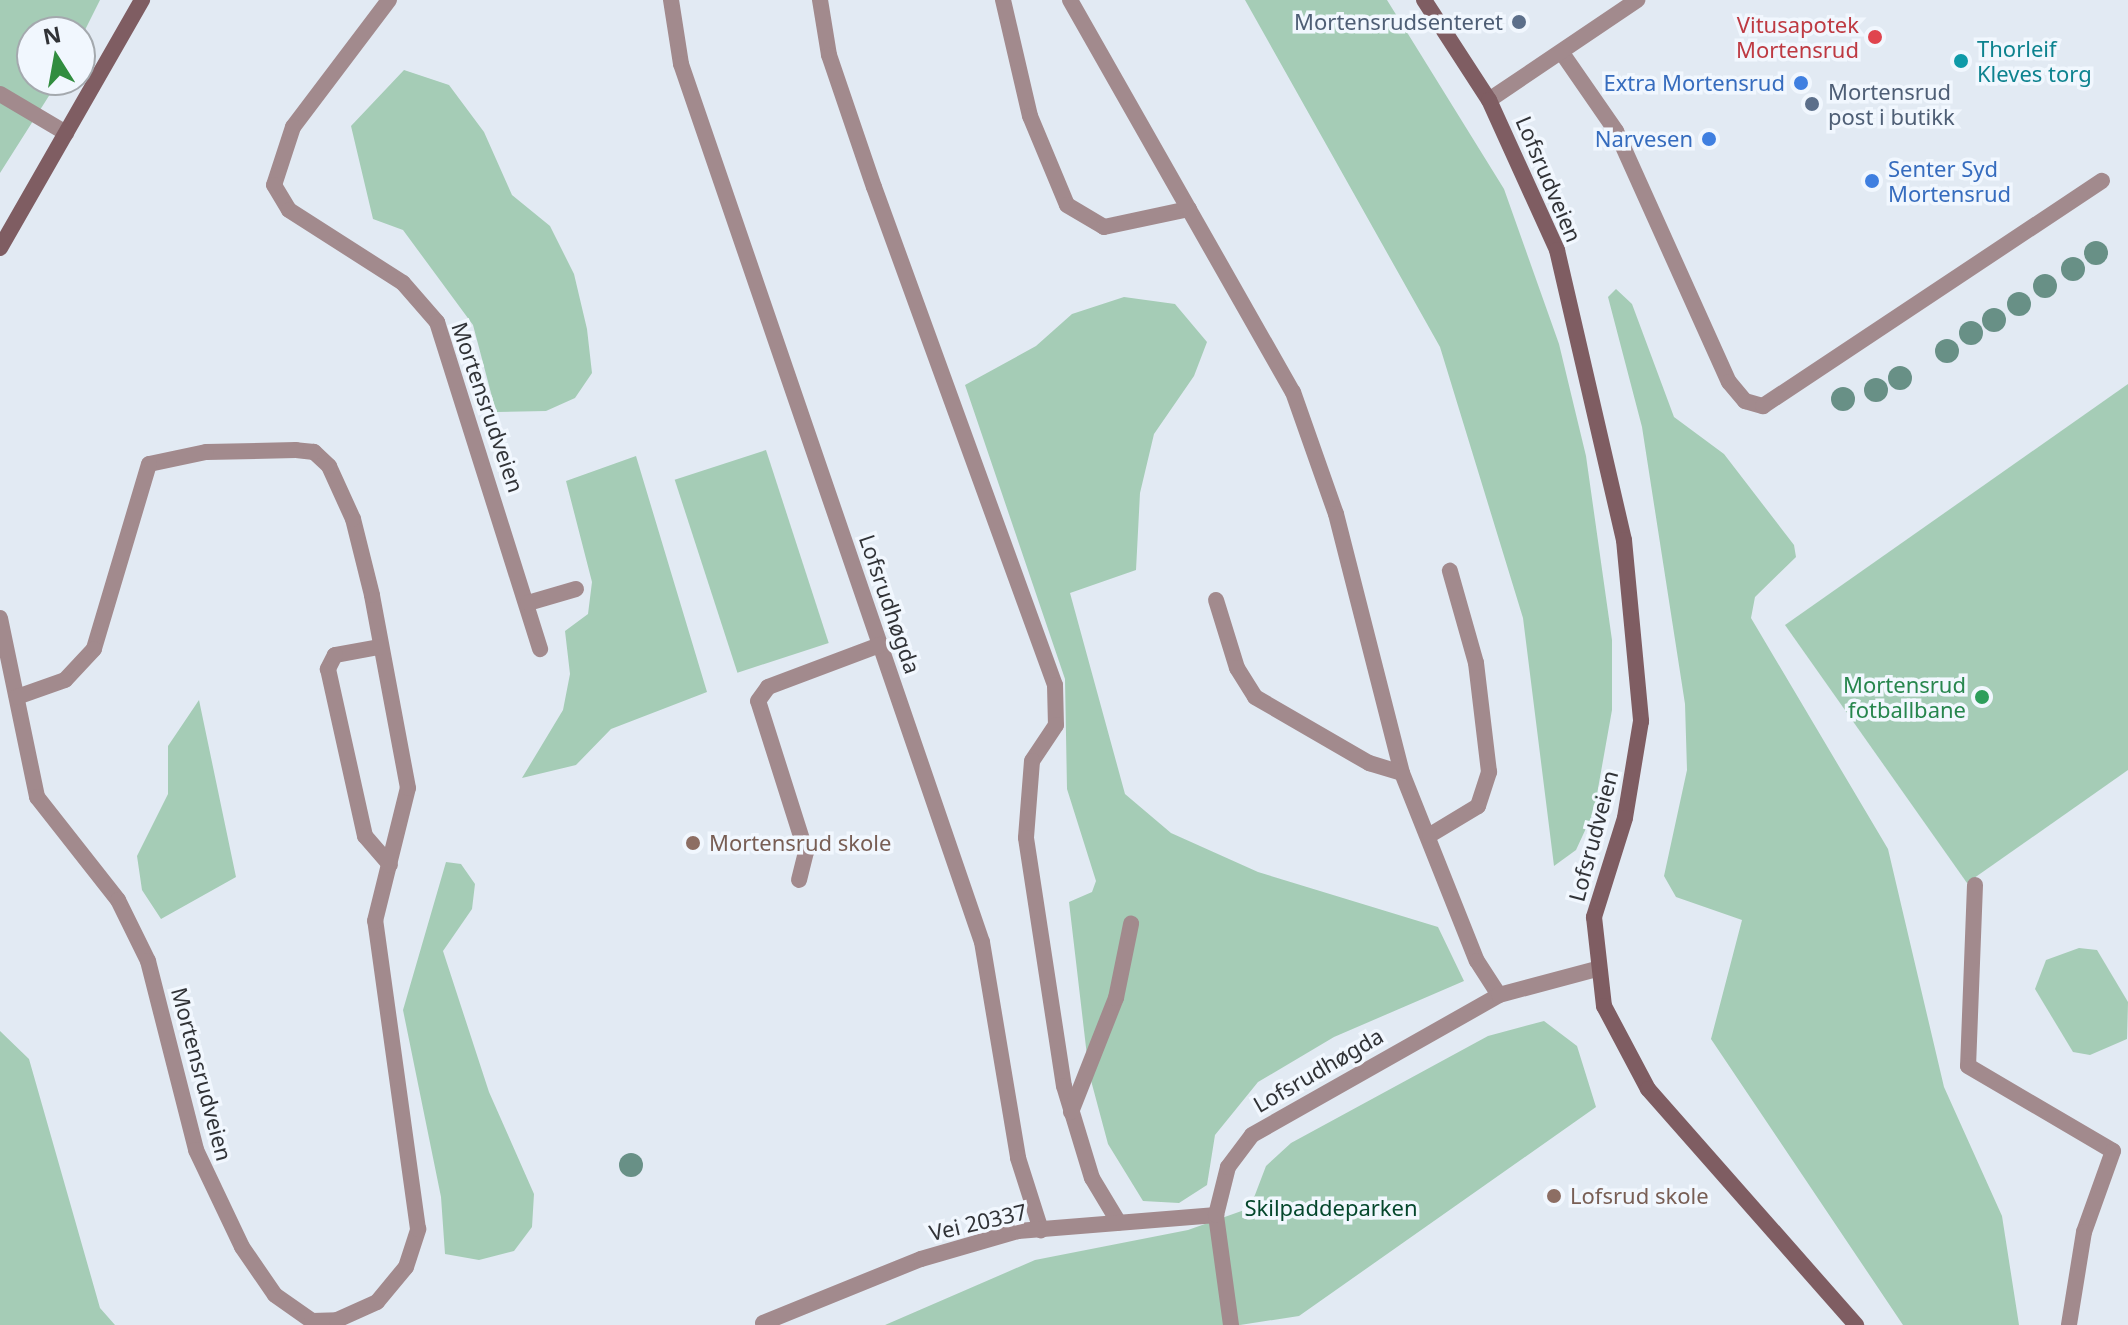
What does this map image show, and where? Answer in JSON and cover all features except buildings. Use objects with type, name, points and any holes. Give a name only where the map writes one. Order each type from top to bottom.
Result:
[{"type":"street","points":[[0,248],[142,0]]},
{"type":"street","name":"Mortensrudveien","points":[[389,0],[293,127],[274,185],[289,210],[403,283],[437,322],[540,649]]},
{"type":"street","name":"Lofsrudhøgda","points":[[671,0],[681,64],[987,962],[1018,1158],[1041,1230]]},
{"type":"street","points":[[820,0],[850,117],[1055,685],[1056,725],[1032,761],[1026,838],[1071,1112],[1092,1178],[1119,1223]]},
{"type":"street","points":[[1003,0],[1030,116],[1067,205],[1104,227],[1189,209]]},
{"type":"street","points":[[1070,0],[1309,428],[1402,773],[1430,835],[1477,961],[1499,995]]},
{"type":"street","name":"Lofsrudveien","points":[[1424,0],[1489,100],[1535,195],[1573,302],[1633,607],[1641,721],[1625,818],[1594,917],[1597,969],[1623,1052],[1648,1089],[1856,1325]]},
{"type":"street","name":"Lofsrudveien","points":[[1489,100],[1637,0]]},
{"type":"street","points":[[1562,53],[1616,131],[1729,382],[1745,401],[1763,406],[2102,181]]},
{"type":"street","points":[[0,94],[66,133]]},
{"type":"street","name":"Mortensrudveien","points":[[0,618],[37,797],[118,900],[148,961],[214,1196],[275,1295],[312,1321],[337,1320],[377,1302],[415,1250],[408,1134],[376,954],[375,921],[408,788],[353,519],[314,452],[179,455],[141,471],[87,659],[65,680],[17,697]]},
{"type":"street","points":[[1430,835],[1478,806],[1489,772],[1476,663],[1450,571]]},
{"type":"street","points":[[528,603],[576,589]]},
{"type":"street","points":[[1216,600],[1237,668],[1255,697],[1369,763],[1402,773]]},
{"type":"street","points":[[799,880],[806,852],[758,701],[768,687],[880,645]]},
{"type":"street","points":[[379,647],[335,655],[328,669],[365,836],[390,865]]},
{"type":"street","points":[[1975,885],[1968,1066],[2113,1151],[2080,1247],[2069,1325]]},
{"type":"street","points":[[1071,1112],[1116,998],[1131,924]]},
{"type":"street","name":"Lofsrudhøgda","points":[[1231,1325],[1216,1215],[1228,1167],[1272,1118],[1499,995],[1597,969]]},
{"type":"street","name":"Vei 20337","points":[[763,1323],[921,1259],[1041,1230],[1216,1215]]},
{"type":"green space","points":[[0,0],[100,0],[92,16],[16,16],[16,96],[49,96],[0,173]]},
{"type":"green space","points":[[1245,0],[1387,0],[1504,189],[1559,344],[1586,456],[1612,640],[1612,710],[1594,811],[1576,850],[1554,866],[1523,618],[1440,347]]},
{"type":"green space","points":[[404,70],[449,85],[484,132],[512,195],[550,226],[574,274],[587,329],[592,373],[575,398],[546,411],[496,412],[473,325],[403,230],[373,219],[351,126]]},
{"type":"green space","points":[[1616,289],[1632,304],[1674,417],[1724,454],[1794,545],[1796,557],[1755,597],[1751,618],[1888,849],[1944,1087],[2002,1216],[2019,1325],[1903,1325],[1711,1039],[1742,920],[1676,897],[1664,876],[1687,770],[1685,704],[1642,427],[1608,297]]},
{"type":"green space","points":[[1124,297],[1175,304],[1207,342],[1194,376],[1154,434],[1140,493],[1136,570],[1070,593],[1125,794],[1171,833],[1258,872],[1438,927],[1464,981],[1334,1037],[1258,1082],[1215,1135],[1207,1185],[1179,1203],[1143,1201],[1108,1144],[1089,1073],[1069,902],[1092,892],[1096,881],[1067,789],[1065,679],[965,385],[1036,346],[1072,314]]},
{"type":"green space","name":"Mortensrud fotballbane","points":[[2128,384],[2128,770],[1967,883],[1785,625]]},
{"type":"green space","points":[[766,450],[829,643],[737,673],[675,480]]},
{"type":"green space","points":[[636,456],[707,692],[611,729],[576,765],[522,778],[563,710],[570,674],[565,631],[588,614],[592,582],[566,481]]},
{"type":"green space","points":[[199,700],[236,877],[161,919],[142,890],[137,856],[168,794],[168,746]]},
{"type":"green space","points":[[446,862],[461,864],[475,884],[472,909],[443,951],[489,1092],[534,1194],[532,1227],[514,1251],[479,1260],[445,1254],[441,1197],[403,1010]]},
{"type":"green space","points":[[2079,948],[2097,950],[2128,1002],[2127,1039],[2090,1055],[2073,1052],[2035,989],[2046,960]]},
{"type":"green space","name":"Skilpaddeparken","points":[[1544,1021],[1577,1046],[1596,1107],[1299,1316],[1240,1325],[885,1325],[1035,1260],[1188,1230],[1250,1208],[1266,1166],[1291,1143],[1488,1036]]},
{"type":"green space","points":[[0,1031],[29,1059],[100,1308],[115,1325],[0,1325]]},
{"type":"place","name":"Mortensrudsenteret","points":[[1519,22]]},
{"type":"place","name":"Vitusapotek Mortensrud","points":[[1875,37]]},
{"type":"place","name":"Thorleif Kleves torg","points":[[1961,61]]},
{"type":"place","name":"Extra Mortensrud","points":[[1801,83]]},
{"type":"place","name":"Mortensrud post i butikk","points":[[1812,104]]},
{"type":"place","name":"Narvesen","points":[[1709,139]]},
{"type":"place","name":"Senter Syd Mortensrud","points":[[1872,181]]},
{"type":"place","name":"Mortensrud fotballbane","points":[[1982,697]]},
{"type":"place","name":"Mortensrud skole","points":[[693,843]]},
{"type":"place","name":"Lofsrud skole","points":[[1554,1196]]}]
